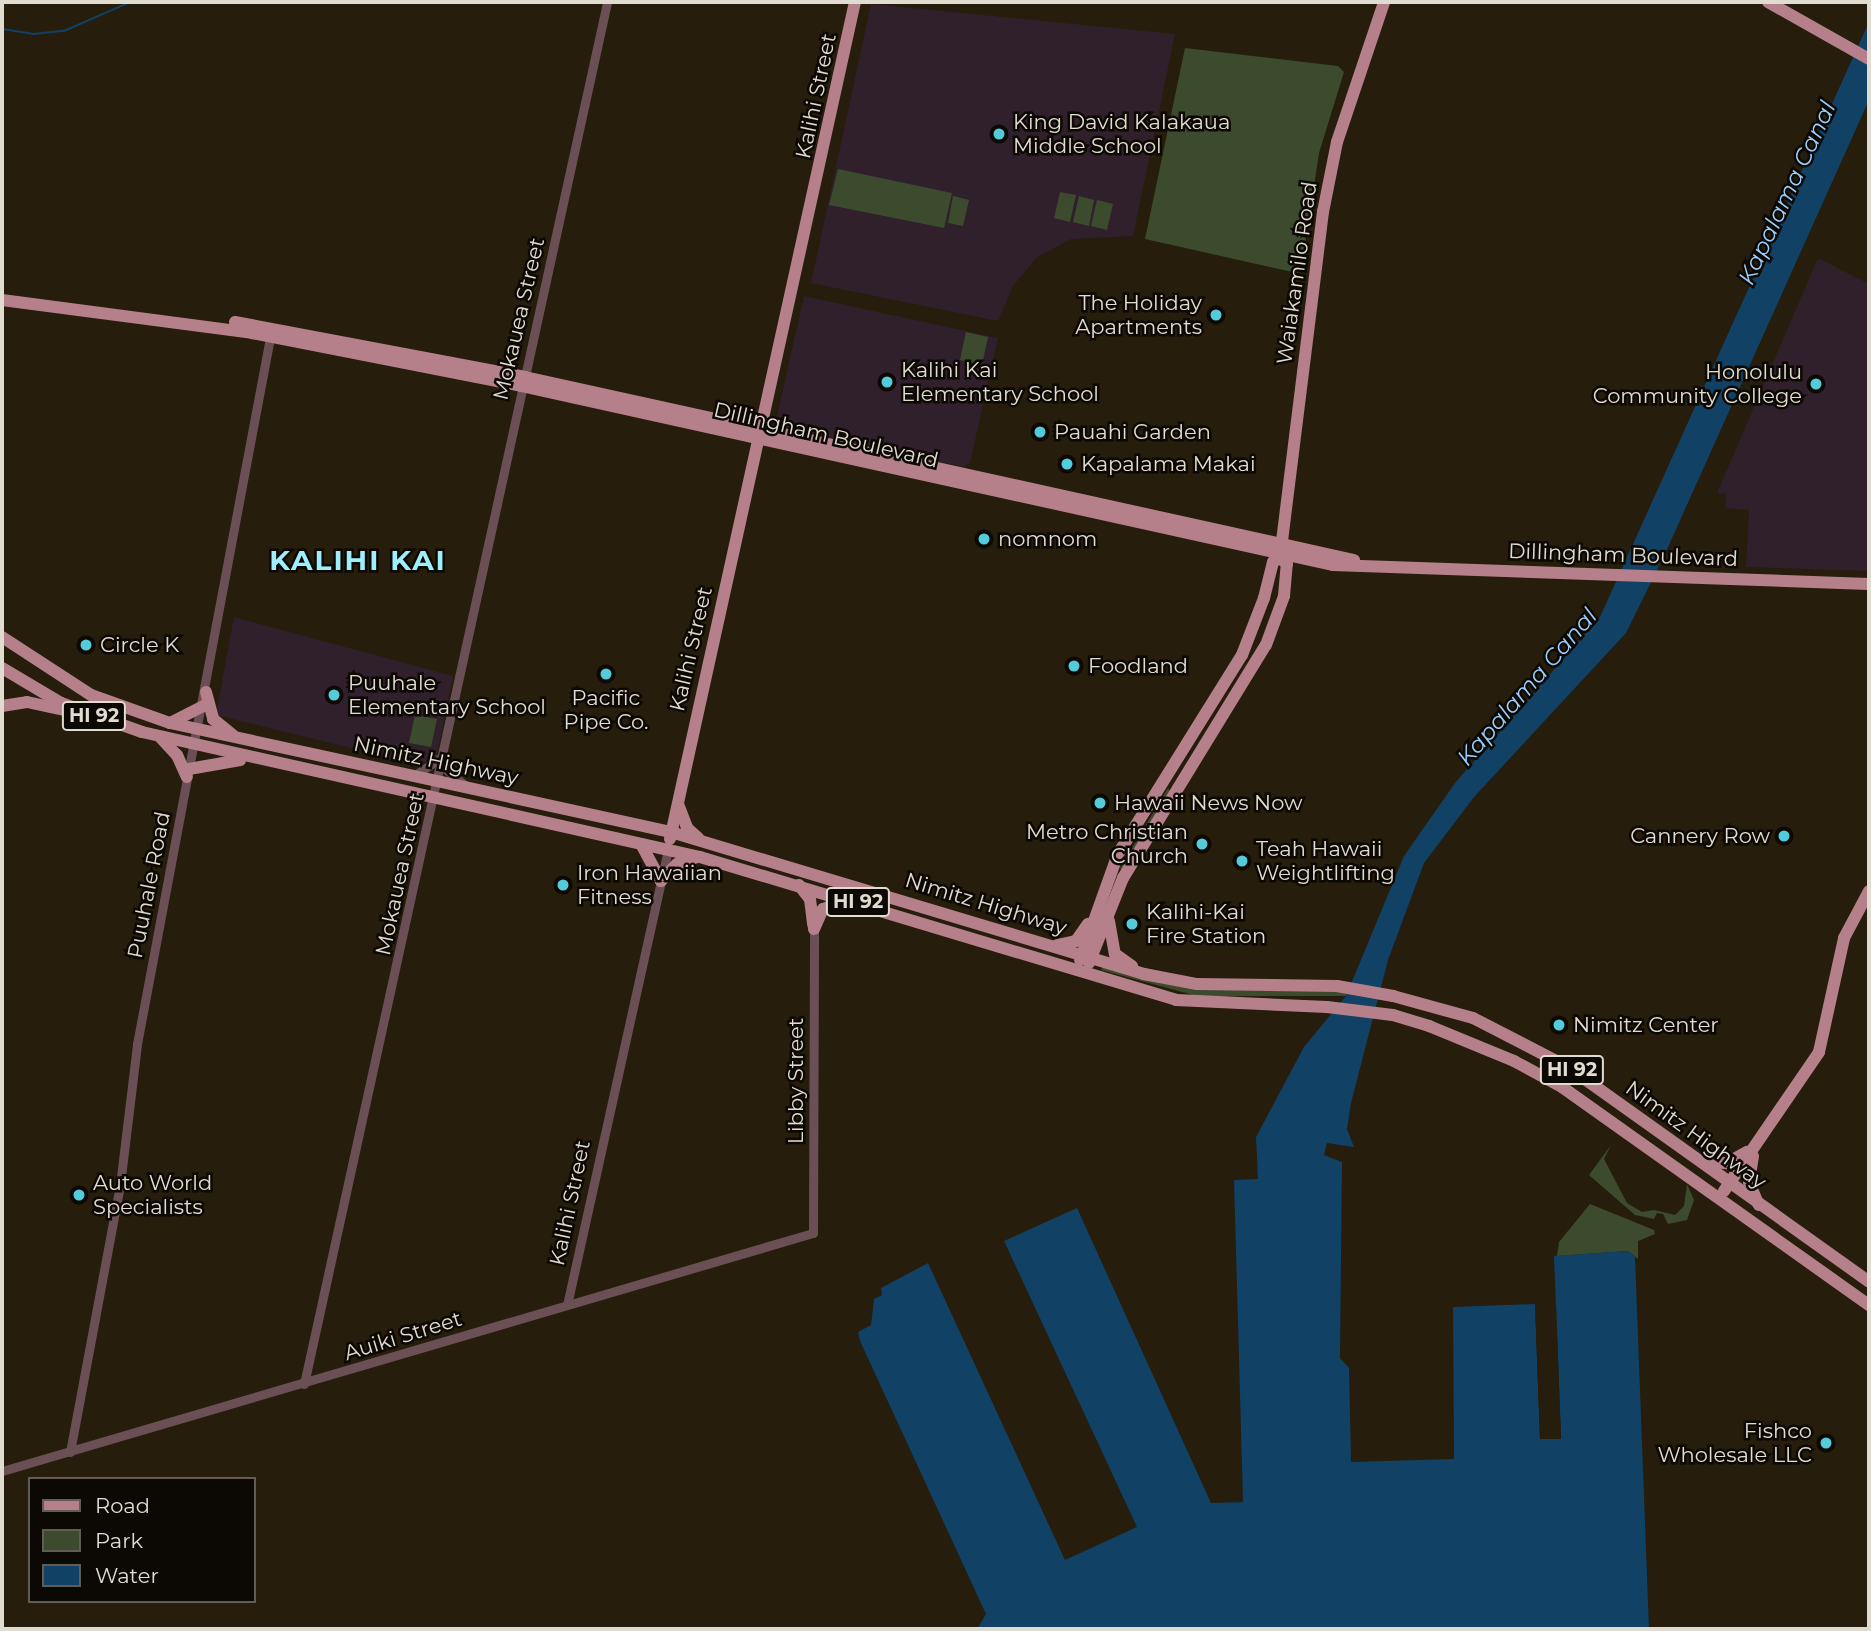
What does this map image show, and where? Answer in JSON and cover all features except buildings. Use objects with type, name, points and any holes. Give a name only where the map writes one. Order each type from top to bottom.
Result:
[{"type":"main road","name":"Kalihi Street","points":[[668,850],[855,2]]},
{"type":"main road","name":"Waiakamilo Road","points":[[1080,971],[1106,903],[1118,854],[1241,655],[1258,619],[1273,562],[1281,553],[1327,186],[1337,142],[1384,2]]},
{"type":"main road","points":[[1768,2],[1869,59]]},
{"type":"main road","points":[[2,292],[272,331]]},
{"type":"main road","points":[[2,300],[272,331]]},
{"type":"main road","name":"Dillingham Boulevard","points":[[272,331],[524,381],[1281,553],[1375,565],[1869,584]]},
{"type":"main road","name":"Waiakamilo Road","points":[[1106,903],[1266,645],[1284,596],[1287,564],[1281,553]]},
{"type":"main road","name":"Nimitz Highway","points":[[2,638],[80,689],[170,723],[439,779],[671,832],[1144,974],[1196,984],[1337,986],[1393,996],[1473,1018],[1527,1042],[1699,1160],[1869,1282]]},
{"type":"main road","name":"Nimitz Highway","points":[[2,668],[87,714],[160,737],[250,760],[435,797],[700,857],[798,884],[1176,1000],[1326,1007],[1393,1015],[1464,1039],[1562,1087],[1720,1196],[1869,1304]]},
{"type":"main road","points":[[206,692],[213,719],[240,739]]},
{"type":"main road","points":[[2,706],[27,702],[87,714]]},
{"type":"main road","points":[[170,723],[204,706]]},
{"type":"main road","points":[[160,737],[177,755],[188,773],[250,760]]},
{"type":"main road","points":[[649,828],[665,817],[677,800]]},
{"type":"main road","points":[[677,800],[687,828],[701,840]]},
{"type":"main road","points":[[641,844],[661,881],[677,864],[700,857]]},
{"type":"main road","points":[[798,884],[810,899],[814,929]]},
{"type":"main road","points":[[1720,1196],[1819,1052],[1844,939],[1869,891]]},
{"type":"main road","points":[[814,929],[823,909],[851,900]]},
{"type":"main road","points":[[1053,945],[1083,936],[1106,903]]},
{"type":"main road","points":[[1106,903],[1109,943],[1115,954],[1144,974]]},
{"type":"main road","points":[[1699,1160],[1732,1162],[1758,1143]]},
{"type":"main road","points":[[1758,1143],[1748,1170],[1759,1205]]},
{"type":"street","name":"Mokauea Street","points":[[304,1384],[442,766],[607,2]]},
{"type":"street","name":"Puuhale Road","points":[[70,1452],[118,1197],[136,1044],[188,773],[204,706],[272,331]]},
{"type":"street","points":[[415,775],[444,754]]},
{"type":"street","points":[[442,766],[466,786]]},
{"type":"street","name":"Kalihi Street","points":[[567,1305],[668,850]]},
{"type":"street","name":"Libby Street","points":[[813,1233],[814,929]]},
{"type":"street","name":"Auiki Street","points":[[2,1471],[813,1233]]},
{"type":"shaded area","name":"King David Kalakaua Middle School","points":[[871,4],[1175,34],[1133,236],[1071,239],[1037,257],[1013,286],[998,321],[811,283]]},
{"type":"shaded area","name":"Honolulu Community College","points":[[1818,258],[1869,284],[1869,571],[1746,567],[1749,510],[1726,508],[1726,494],[1717,493]]},
{"type":"shaded area","name":"Kalihi Kai Elementary School","points":[[804,296],[998,338],[970,463],[963,467],[775,425]]},
{"type":"shaded area","name":"Puuhale Elementary School","points":[[234,617],[453,676],[436,760],[417,764],[216,715]]},
{"type":"green space","points":[[1185,48],[1338,66],[1344,72],[1319,153],[1302,266],[1297,273],[1145,239]]},
{"type":"green space","points":[[838,169],[952,193],[944,228],[829,205]]},
{"type":"green space","points":[[1060,192],[1076,195],[1070,222],[1054,218]]},
{"type":"green space","points":[[953,196],[969,200],[963,226],[948,223]]},
{"type":"green space","points":[[1079,196],[1094,200],[1089,226],[1073,222]]},
{"type":"green space","points":[[1097,200],[1113,204],[1107,230],[1091,226]]},
{"type":"green space","points":[[966,332],[988,337],[982,365],[960,360]]},
{"type":"green space","points":[[415,715],[437,719],[431,747],[409,743]]},
{"type":"green space","points":[[1168,788],[1170,791],[1121,870],[1120,868]]},
{"type":"green space","points":[[1103,966],[1181,987],[1350,988],[1346,996],[1197,996],[1101,970]]},
{"type":"green space","points":[[1611,1145],[1604,1159],[1627,1203],[1642,1212],[1654,1210],[1675,1215],[1684,1206],[1687,1184],[1694,1200],[1687,1220],[1668,1224],[1663,1214],[1657,1213],[1654,1219],[1635,1215],[1589,1175]]},
{"type":"green space","points":[[1590,1204],[1654,1230],[1655,1234],[1638,1241],[1638,1259],[1628,1251],[1557,1256],[1559,1242]]},
{"type":"water","points":[[1869,22],[1869,100],[1664,556],[1626,633],[1474,797],[1424,863],[1388,960],[1351,1103],[1347,1129],[1354,1147],[1327,1143],[1324,1155],[1342,1162],[1340,1358],[1349,1368],[1351,1462],[1454,1459],[1453,1307],[1535,1304],[1540,1439],[1561,1439],[1554,1256],[1628,1251],[1635,1257],[1649,1629],[977,1629],[986,1614],[860,1341],[858,1332],[871,1325],[874,1299],[882,1295],[881,1288],[928,1263],[1065,1560],[1137,1527],[1004,1241],[1077,1208],[1211,1503],[1243,1502],[1234,1180],[1258,1179],[1256,1137],[1304,1047],[1346,996],[1404,856],[1455,783],[1600,617]]},
{"type":"pier","points":[[1556,1302],[1561,1439],[1540,1439],[1535,1304],[1544,1436],[1557,1435]]},
{"type":"waterway","points":[[2,29],[33,34],[64,31],[130,2]]},
{"type":"place","name":"King David Kalakaua Middle School","points":[[999,134]]},
{"type":"place","name":"The Holiday Apartments","points":[[1216,315]]},
{"type":"place","name":"Kalihi Kai Elementary School","points":[[887,382]]},
{"type":"place","name":"Honolulu Community College","points":[[1816,384]]},
{"type":"place","name":"Pauahi Garden","points":[[1040,432]]},
{"type":"place","name":"Kapalama Makai","points":[[1067,464]]},
{"type":"place","name":"nomnom","points":[[984,539]]},
{"type":"place","name":"Circle K","points":[[86,645]]},
{"type":"place","name":"Foodland","points":[[1074,666]]},
{"type":"place","name":"Pacific Pipe Co.","points":[[606,674]]},
{"type":"place","name":"Puuhale Elementary School","points":[[334,695]]},
{"type":"place","name":"Hawaii News Now","points":[[1100,803]]},
{"type":"place","name":"Cannery Row","points":[[1784,836]]},
{"type":"place","name":"Metro Christian Church","points":[[1202,844]]},
{"type":"place","name":"Teah Hawaii Weightlifting","points":[[1242,861]]},
{"type":"place","name":"Iron Hawaiian Fitness","points":[[563,885]]},
{"type":"place","name":"Kalihi-Kai Fire Station","points":[[1132,924]]},
{"type":"place","name":"Nimitz Center","points":[[1559,1025]]},
{"type":"place","name":"Auto World Specialists","points":[[79,1195]]},
{"type":"place","name":"Fishco Wholesale LLC","points":[[1826,1443]]},
{"type":"district","name":"KALIHI KAI","points":[[358,560]]},
{"type":"water label","name":"Kapalama Canal","points":[[1787,193]]},
{"type":"water label","name":"Kapalama Canal","points":[[1527,687]]}]
